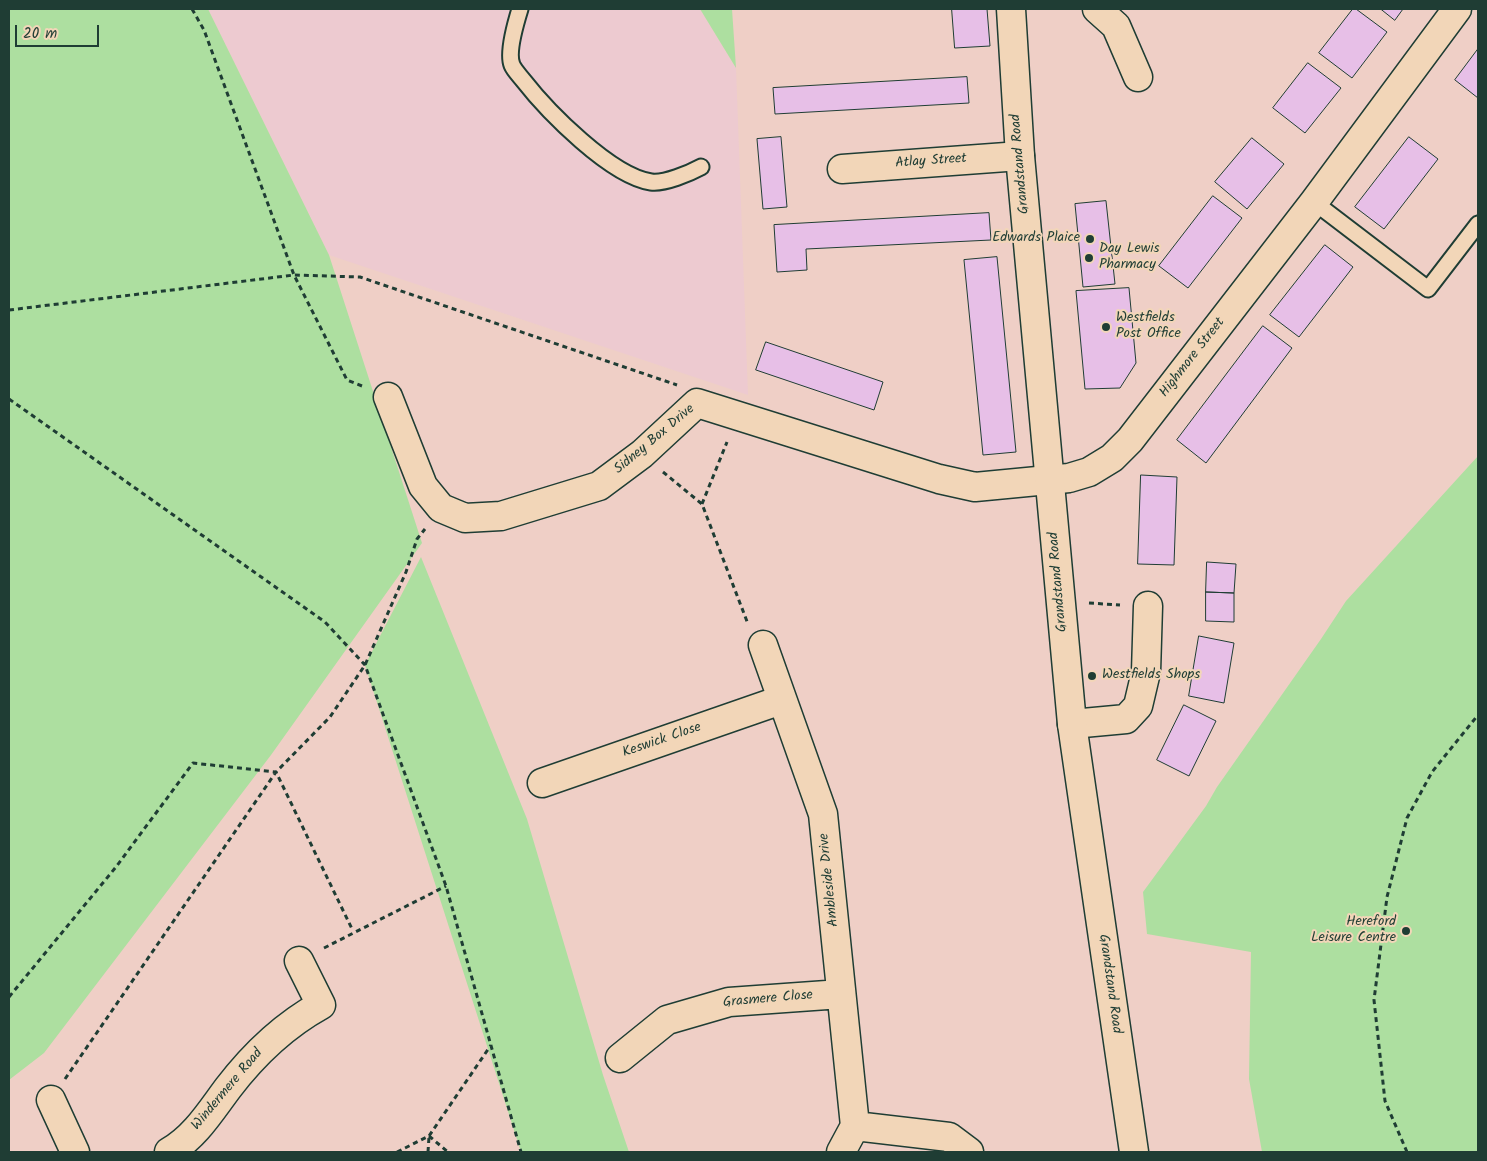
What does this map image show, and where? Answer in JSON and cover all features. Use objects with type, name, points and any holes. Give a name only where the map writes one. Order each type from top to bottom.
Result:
[{"type":"street","name":"Grandstand Road","points":[[1011,9],[1020,156],[1072,724],[1134,1152]]},
{"type":"street","points":[[1097,9],[1116,26],[1138,76]]},
{"type":"street","name":"Highmore Street","points":[[1050,480],[1069,478],[1090,472],[1112,458],[1130,440],[1314,202],[1457,9]]},
{"type":"street","name":"Atlay Street","points":[[842,169],[1020,156]]},
{"type":"street","name":"Sidney Box Drive","points":[[388,397],[423,486],[441,508],[465,518],[501,516],[599,486],[642,454],[697,403],[939,479],[975,487],[1050,480]]},
{"type":"street","points":[[1072,724],[1126,719],[1138,706],[1146,672],[1148,606]]},
{"type":"street","name":"Ambleside Drive","points":[[763,645],[823,814],[855,1126]]},
{"type":"street","name":"Keswick Close","points":[[542,783],[782,700]]},
{"type":"street","name":"Windermere Road","points":[[169,1152],[181,1145],[202,1124],[250,1060],[274,1037],[298,1018],[321,1006],[299,961]]},
{"type":"street","name":"Grasmere Close","points":[[620,1058],[667,1020],[729,1002],[841,994]]},
{"type":"street","points":[[51,1100],[75,1152]]},
{"type":"street","points":[[841,1152],[855,1126],[949,1137],[969,1152]]},
{"type":"lane","points":[[520,9],[513,34],[512,65],[533,93],[580,140],[624,172],[652,182],[687,174],[702,167]]},
{"type":"lane","points":[[1314,202],[1428,289],[1478,224]]},
{"type":"path","points":[[192,9],[204,30],[294,275],[347,380],[388,397]]},
{"type":"path","points":[[9,310],[294,275],[360,277],[683,386],[697,403]]},
{"type":"path","points":[[9,399],[325,622],[365,665],[446,886],[521,1152]]},
{"type":"path","points":[[702,504],[738,416]]},
{"type":"path","points":[[642,454],[702,504],[745,620],[763,645]]},
{"type":"path","points":[[51,1100],[276,772],[330,717],[365,665],[406,572],[417,540],[441,508]]},
{"type":"path","points":[[1061,602],[1148,606]]},
{"type":"path","points":[[1407,1152],[1385,1101],[1374,1000],[1387,897],[1407,818],[1432,772],[1478,714]]},
{"type":"path","points":[[9,997],[116,866],[193,763],[276,772]]},
{"type":"path","points":[[276,772],[353,931]]},
{"type":"path","points":[[299,961],[353,931],[446,886]]},
{"type":"path","points":[[397,1152],[429,1136],[491,1045]]},
{"type":"path","points":[[428,1152],[429,1136]]},
{"type":"path","points":[[429,1136],[448,1152]]},
{"type":"shaded area","points":[[208,9],[700,9],[736,68],[748,395],[329,255]]},
{"type":"green space","points":[[9,9],[208,9],[329,255],[422,543],[271,755],[44,1053],[9,1080]]},
{"type":"green space","points":[[700,9],[732,9],[736,68]]},
{"type":"green space","points":[[1478,456],[1478,1152],[1262,1152],[1249,1079],[1251,952],[1147,934],[1143,892],[1206,806],[1217,787],[1346,601]]},
{"type":"green space","points":[[421,557],[527,819],[603,1075],[629,1152],[521,1152],[365,665]]},
{"type":"building","points":[[952,9],[987,9],[990,46],[955,48]]},
{"type":"building","points":[[1353,9],[1356,9],[1387,32],[1352,78],[1319,53]]},
{"type":"building","points":[[1381,9],[1403,9],[1395,20]]},
{"type":"building","points":[[1478,49],[1478,98],[1455,80]]},
{"type":"building","points":[[1308,63],[1341,88],[1305,133],[1273,108]]},
{"type":"building","points":[[967,77],[969,103],[775,114],[773,88]]},
{"type":"building","points":[[781,137],[787,207],[763,209],[757,139]]},
{"type":"building","points":[[1409,137],[1438,159],[1384,229],[1355,207]]},
{"type":"building","points":[[1252,138],[1284,164],[1247,209],[1215,182]]},
{"type":"building","points":[[1213,196],[1242,218],[1188,288],[1159,266]]},
{"type":"building","points":[[1106,201],[1115,284],[1083,287],[1075,204]]},
{"type":"building","points":[[989,213],[991,240],[806,249],[807,270],[777,272],[774,225]]},
{"type":"building","points":[[1325,245],[1353,267],[1299,337],[1270,315]]},
{"type":"building","points":[[997,257],[1016,452],[983,455],[964,260]]},
{"type":"building","name":"Westfields Post Office","points":[[1129,288],[1136,363],[1120,388],[1085,389],[1076,291]]},
{"type":"building","points":[[1263,326],[1292,348],[1206,463],[1177,440]]},
{"type":"building","points":[[766,342],[883,382],[874,410],[756,370]]},
{"type":"building","points":[[1141,475],[1177,477],[1174,565],[1138,564]]},
{"type":"building","points":[[1207,562],[1236,564],[1234,593],[1206,592]]},
{"type":"building","points":[[1206,592],[1234,593],[1234,622],[1206,621]]},
{"type":"building","points":[[1199,636],[1234,643],[1224,703],[1189,696]]},
{"type":"building","points":[[1184,705],[1216,721],[1189,776],[1157,760]]},
{"type":"place","name":"Edwards Plaice","points":[[1090,239]]},
{"type":"place","name":"Day Lewis Pharmacy","points":[[1089,258]]},
{"type":"place","name":"Westfields Post Office","points":[[1106,327]]},
{"type":"place","name":"Westfields Shops","points":[[1092,676]]},
{"type":"place","name":"Hereford Leisure Centre","points":[[1406,931]]}]
